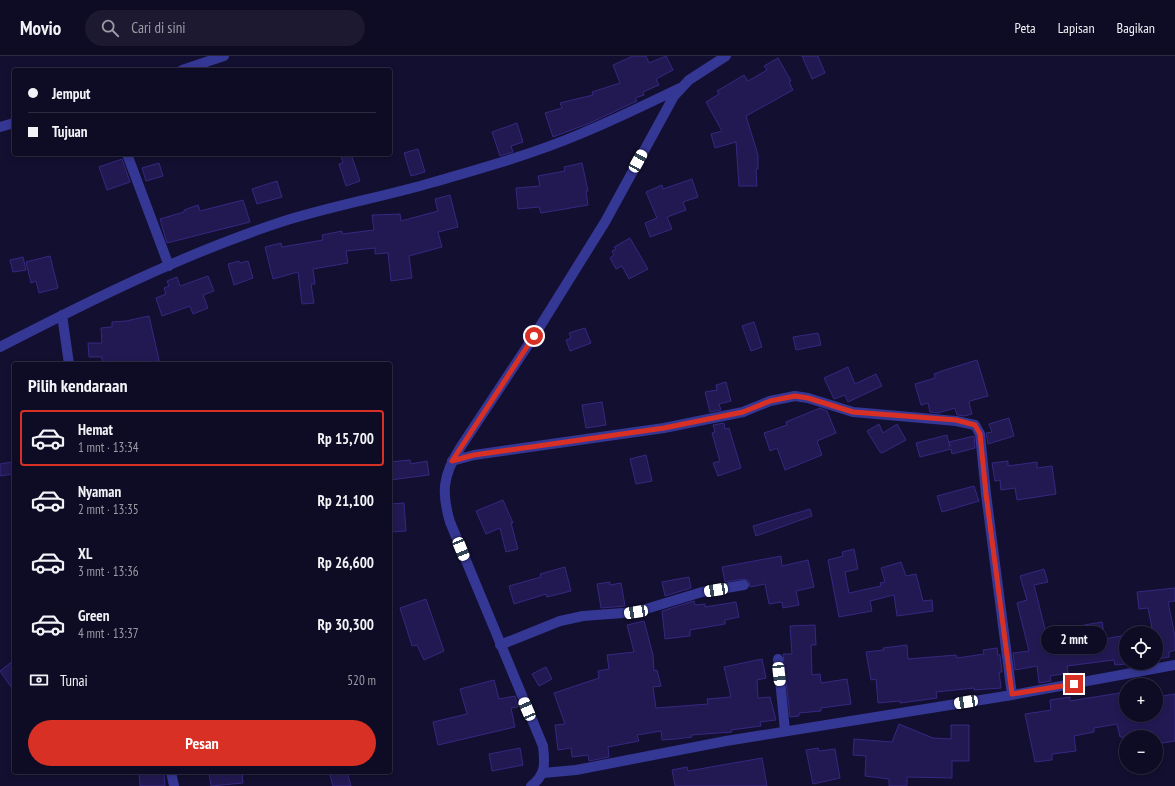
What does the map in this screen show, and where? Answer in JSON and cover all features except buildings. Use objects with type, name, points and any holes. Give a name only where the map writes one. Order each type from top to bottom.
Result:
[{"type":"street","points":[[188,68],[224,56]]},
{"type":"street","points":[[0,347],[169,266],[282,222],[433,182],[546,147],[580,134],[682,87],[711,64],[726,56]]},
{"type":"street","points":[[532,786],[543,773],[545,766],[543,746],[447,512],[444,495],[445,483],[452,461],[534,336],[596,235],[668,106],[682,87]]},
{"type":"street","points":[[0,128],[12,124]]},
{"type":"street","points":[[129,156],[169,266]]},
{"type":"street","points":[[62,316],[69,362]]},
{"type":"street","points":[[452,461],[474,455],[664,428],[743,412],[770,401],[795,396],[808,398],[853,412],[956,420],[975,425],[980,434],[986,494],[1012,694]]},
{"type":"street","points":[[500,644],[560,622],[583,616],[636,612],[702,592],[744,585]]},
{"type":"street","points":[[778,659],[785,731]]},
{"type":"street","points":[[543,773],[576,770],[785,731],[1012,694],[1175,665]]},
{"type":"street","points":[[171,774],[174,786]]},
{"type":"route","points":[[534,336],[452,461],[474,455],[664,428],[743,412],[770,401],[795,396],[808,398],[853,412],[956,420],[975,425],[980,434],[982,447],[986,494],[1012,694],[1074,684]]}]
